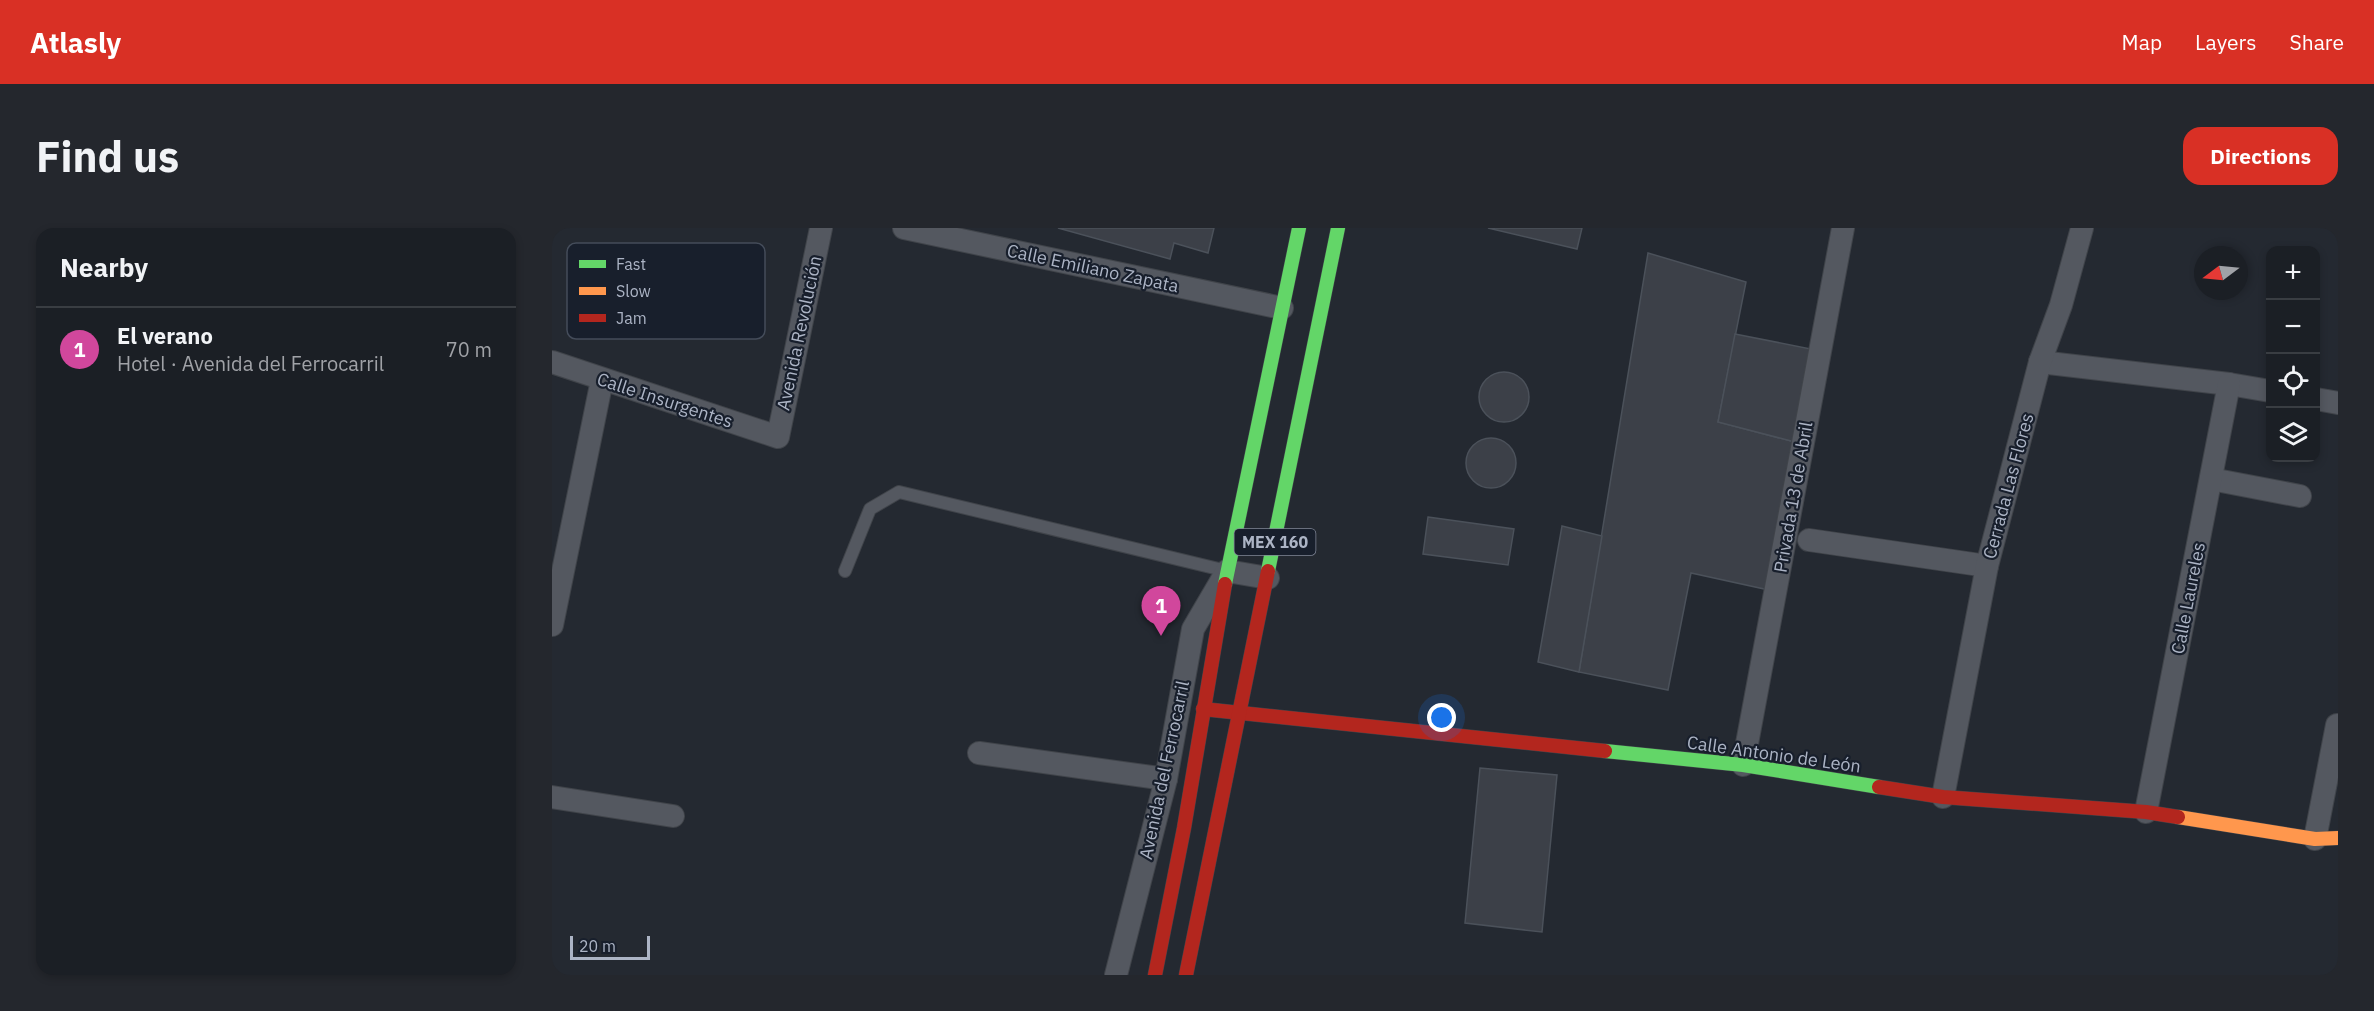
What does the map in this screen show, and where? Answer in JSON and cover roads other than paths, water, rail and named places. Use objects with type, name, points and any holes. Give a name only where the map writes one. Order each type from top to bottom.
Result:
[{"type":"main road","name":"MEX 160","points":[[1155,975],[1184,828],[1227,571],[1299,228]]},
{"type":"main road","name":"MEX 160","points":[[1186,975],[1338,228]]},
{"type":"main road","name":"Calle Antonio de León","points":[[1203,709],[1743,765],[1943,797],[2146,812],[2315,839],[2338,838]]},
{"type":"street","name":"Avenida Revolución","points":[[778,437],[821,228]]},
{"type":"street","name":"Calle Emiliano Zapata","points":[[904,228],[1282,308]]},
{"type":"street","name":"Privada 13 de Abril","points":[[1743,765],[1843,228]]},
{"type":"street","name":"Cerrada Las Flores","points":[[1943,797],[1987,566],[2040,363],[2061,305],[2082,228]]},
{"type":"street","name":"Calle Insurgentes","points":[[552,362],[778,437]]},
{"type":"street","points":[[2040,363],[2266,390]]},
{"type":"street","points":[[552,625],[603,380]]},
{"type":"street","name":"Calle Laureles","points":[[2146,812],[2229,384]]},
{"type":"street","points":[[2320,400],[2338,403]]},
{"type":"street","points":[[2211,479],[2300,496]]},
{"type":"street","points":[[1809,540],[1987,566]]},
{"type":"street","points":[[1227,571],[1268,578]]},
{"type":"street","name":"Avenida del Ferrocarril","points":[[1116,975],[1166,779],[1193,629],[1227,571]]},
{"type":"street","points":[[2315,839],[2337,725]]},
{"type":"street","points":[[979,753],[1166,779]]},
{"type":"street","points":[[552,797],[673,816]]},
{"type":"lane","points":[[845,571],[870,509],[899,492],[1227,571]]},
{"type":"place","name":"El verano","points":[[1161,636]]}]
